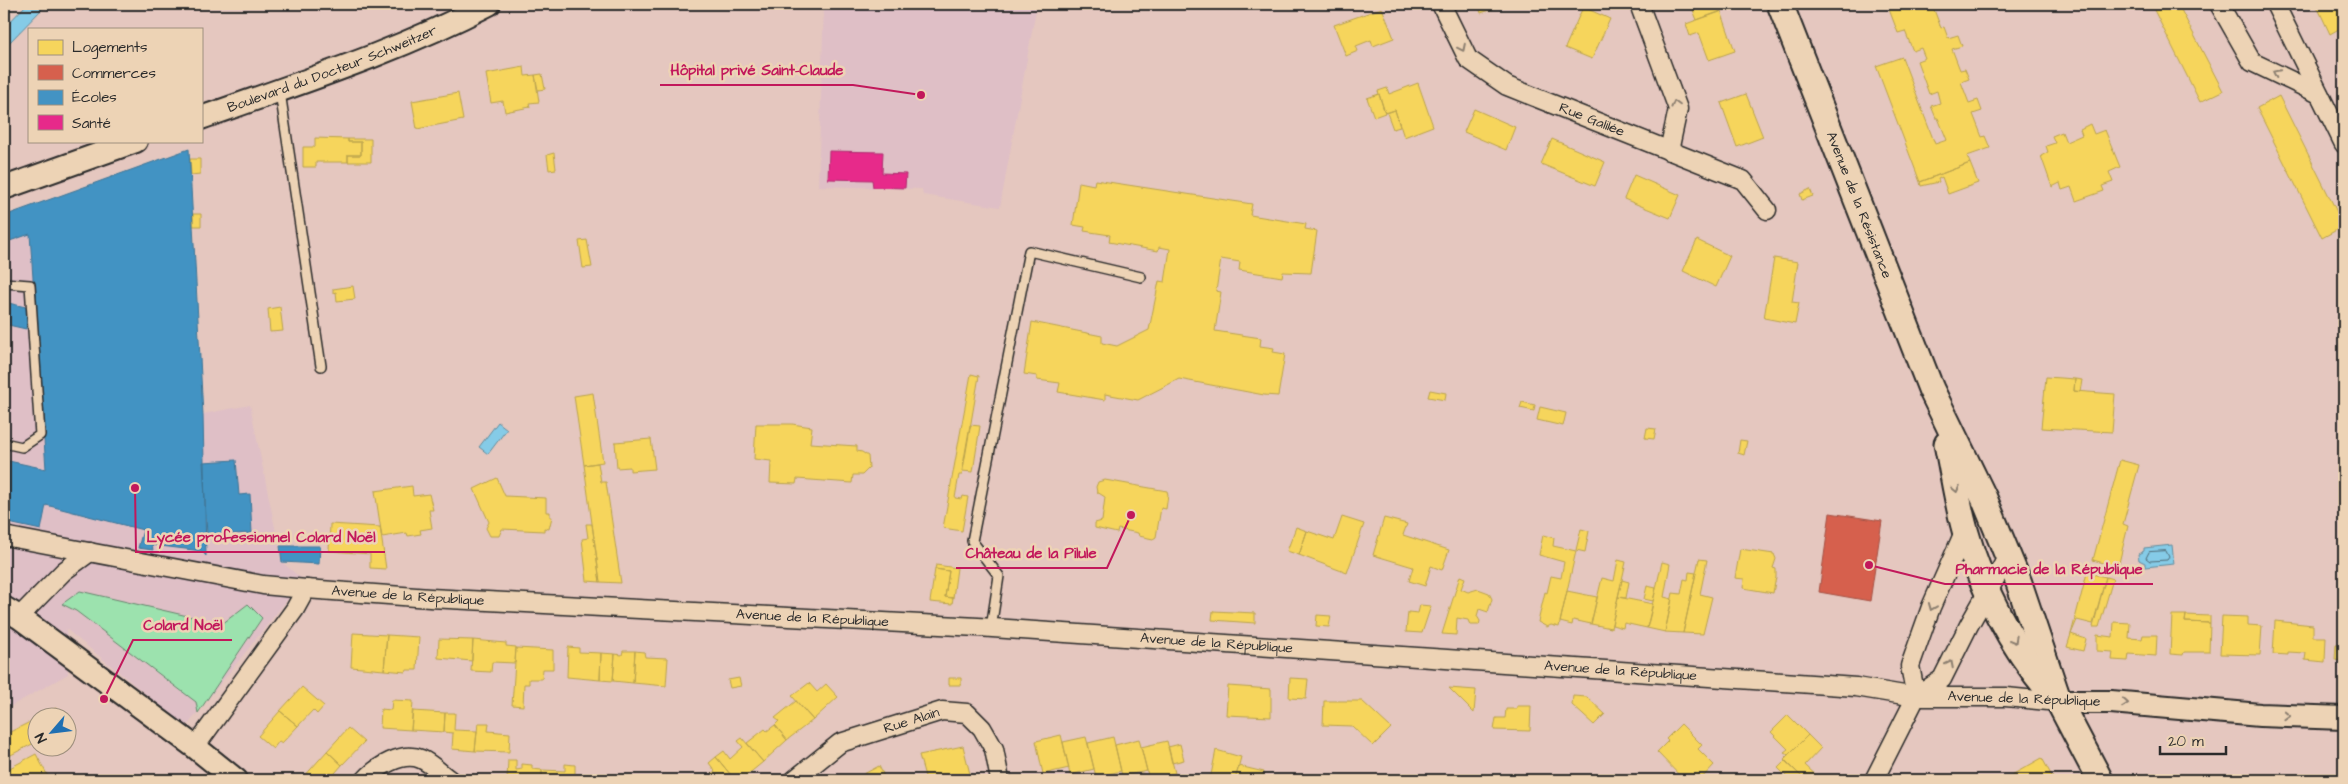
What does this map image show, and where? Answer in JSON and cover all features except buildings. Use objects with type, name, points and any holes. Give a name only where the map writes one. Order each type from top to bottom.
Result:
[{"type":"main road","name":"Avenue de la Résistance","points":[[1780,4],[1939,407],[1984,498],[2008,556],[2059,702]]},
{"type":"main road","name":"Avenue de la Résistance","points":[[1939,407],[1965,530],[1988,593],[2028,666],[2059,702]]},
{"type":"main road","points":[[2059,702],[2100,780]]},
{"type":"street","name":"Boulevard du Docteur Schweitzer","points":[[202,118],[391,50],[440,29],[489,4]]},
{"type":"street","name":"Rue Galilée","points":[[1441,4],[1468,59],[1507,86],[1743,180],[1766,210]]},
{"type":"street","points":[[1639,4],[1678,109],[1669,151]]},
{"type":"street","points":[[2219,4],[2252,62],[2320,94]]},
{"type":"street","points":[[2275,4],[2344,144]]},
{"type":"street","points":[[4,188],[133,142]]},
{"type":"street","points":[[1916,697],[1910,666],[1931,608],[1965,530]]},
{"type":"street","name":"Avenue de la République","points":[[4,536],[263,585],[306,589],[450,599],[991,628],[1856,686],[1916,697],[2006,697],[2059,702],[2111,702],[2260,715],[2344,718]]},
{"type":"street","points":[[90,552],[11,613],[195,747],[236,780]]},
{"type":"street","points":[[1874,780],[1916,697],[1942,679],[2008,556]]},
{"type":"street","points":[[195,747],[296,609],[306,589]]},
{"type":"street","name":"Rue Alain","points":[[794,780],[840,743],[942,711],[967,713],[982,728],[994,749],[1000,780]]},
{"type":"street","points":[[365,780],[377,770],[399,758],[420,758],[450,780]]},
{"type":"lane","points":[[280,90],[321,366]]},
{"type":"lane","points":[[991,628],[999,576],[972,541],[1028,251],[1141,277]]},
{"type":"lane","points":[[4,283],[30,285],[40,435],[22,448],[4,443]]},
{"type":"shaded area","points":[[824,4],[1037,4],[1000,207],[923,195],[922,189],[818,186]]},
{"type":"shaded area","points":[[189,149],[203,414],[250,405],[282,562],[303,580],[186,727],[66,629],[68,674],[4,710],[4,216]]},
{"type":"green space","points":[[80,591],[222,624],[248,604],[262,618],[198,713],[196,702],[76,611],[62,604]]},
{"type":"water","points":[[27,4],[47,4],[4,48],[4,28]]},
{"type":"water","points":[[498,422],[507,429],[488,454],[479,447]]},
{"type":"water","points":[[2172,545],[2174,564],[2145,567],[2145,563],[2139,560],[2138,554],[2144,551],[2144,548]]},
{"type":"place","name":"Hôpital privé Saint-Claude","points":[[921,95]]},
{"type":"place","name":"Lycée professionnel Colard Noël","points":[[135,488]]},
{"type":"place","name":"Château de la Pilule","points":[[1131,515]]},
{"type":"place","name":"Pharmacie de la République","points":[[1869,565]]},
{"type":"place","name":"Colard Noël","points":[[104,699]]}]
